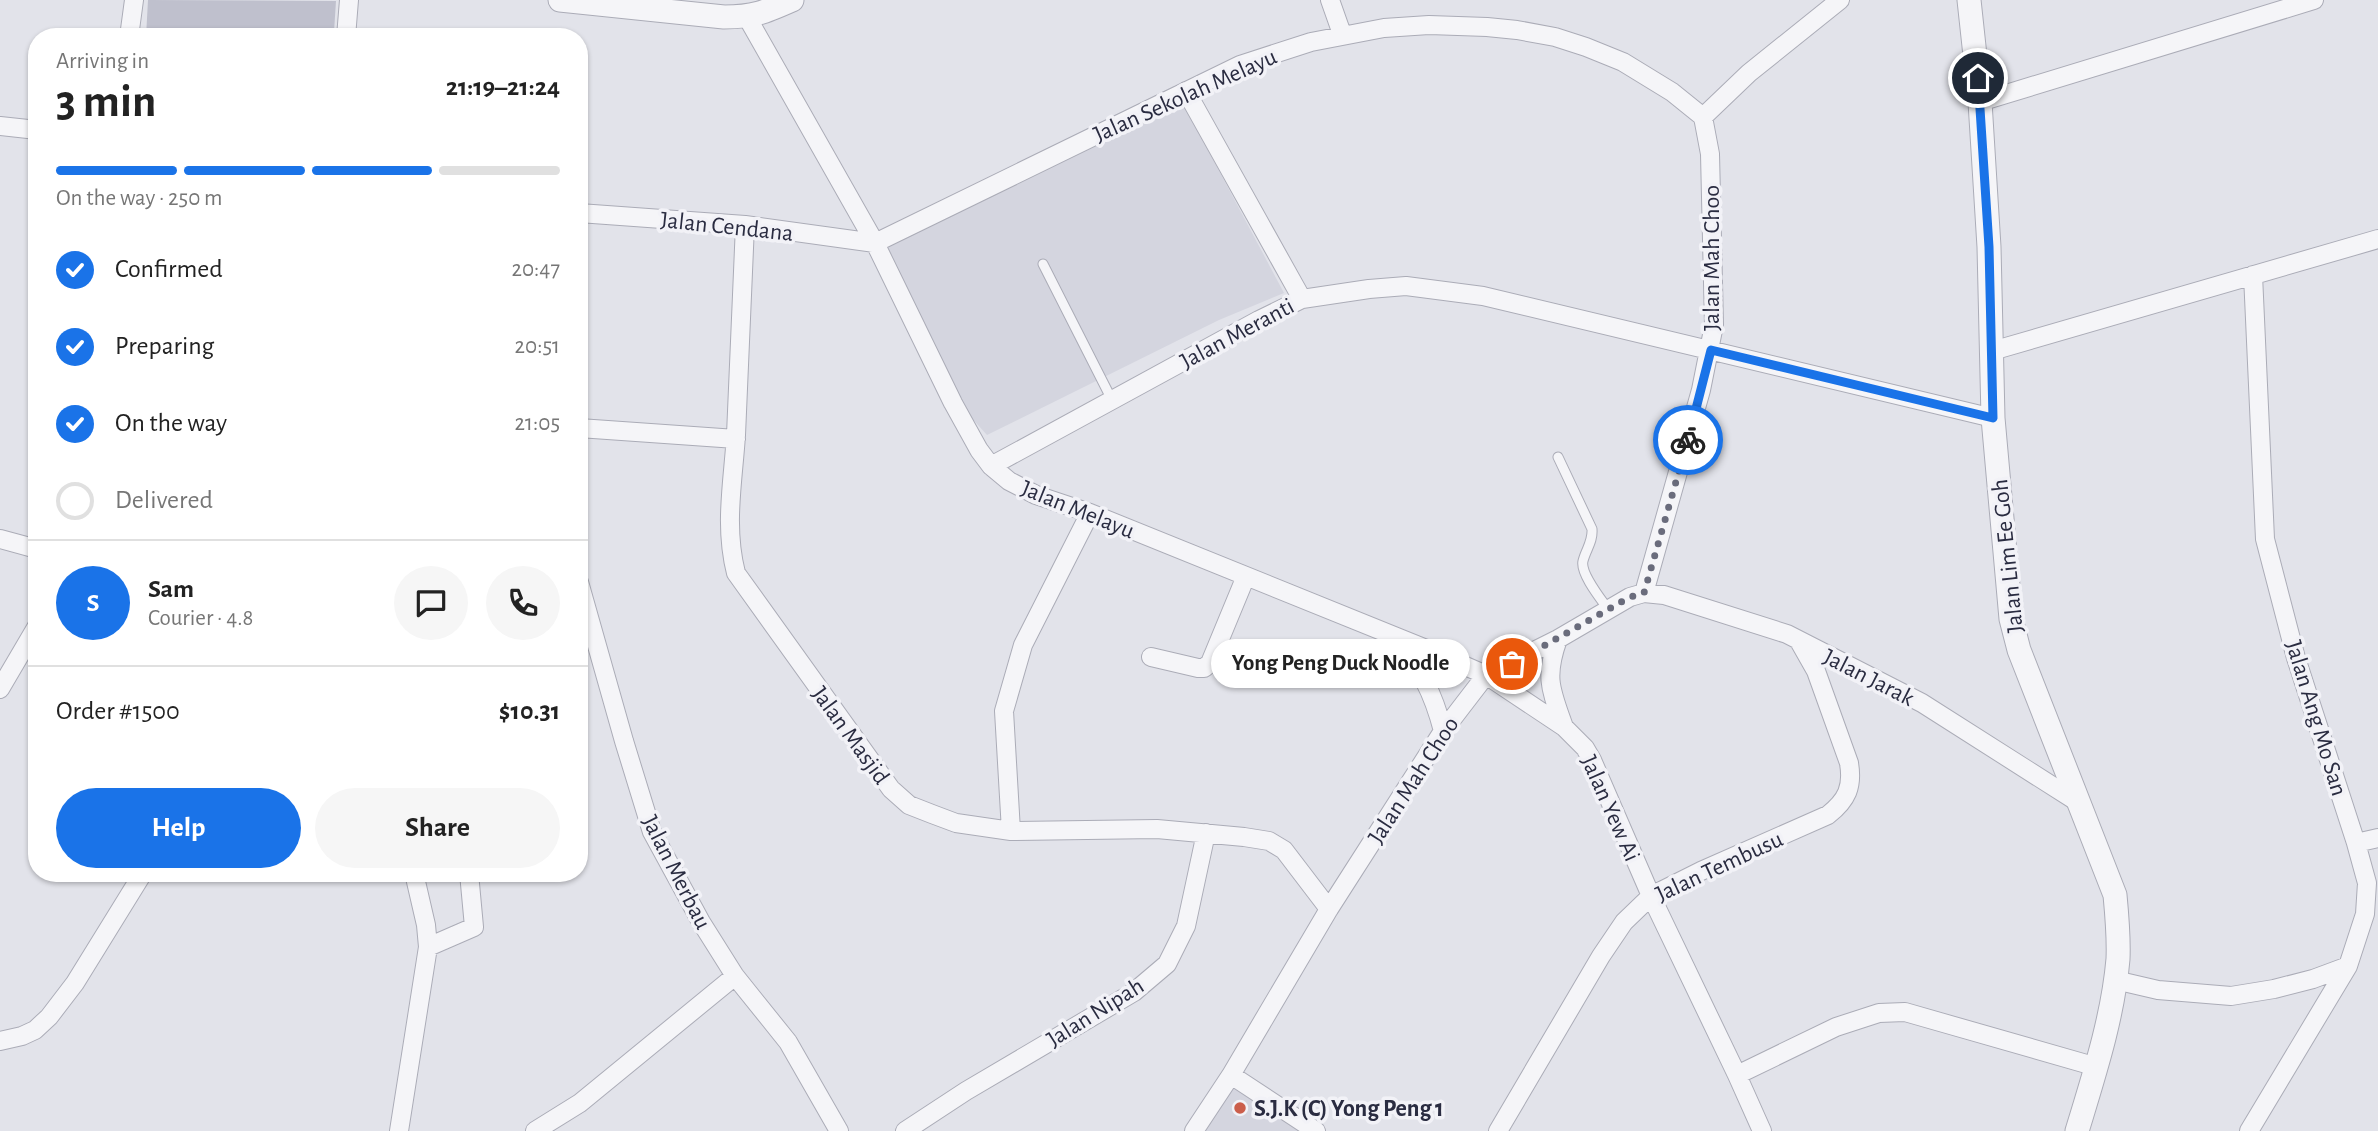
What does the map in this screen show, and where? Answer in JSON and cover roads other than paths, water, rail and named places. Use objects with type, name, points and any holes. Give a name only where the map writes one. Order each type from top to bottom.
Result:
[{"type":"street","points":[[130,28],[134,0]]},
{"type":"street","points":[[347,28],[349,0]]},
{"type":"street","points":[[560,0],[600,2],[724,17],[747,17],[764,13],[792,0]]},
{"type":"street","points":[[1330,0],[1342,34]]},
{"type":"street","points":[[1703,117],[1749,73],[1840,0]]},
{"type":"street","name":"Jalan Lim Ee Goh","points":[[1969,0],[1980,102],[1989,247],[1993,418],[2011,620],[2019,650],[2115,895],[2118,931],[2115,980],[2097,1067],[2077,1131]]},
{"type":"street","points":[[1980,102],[2314,0]]},
{"type":"street","name":"Jalan Melayu","points":[[747,17],[875,243],[953,403],[991,466],[1009,481],[1036,495],[1090,513],[1486,676]]},
{"type":"street","name":"Jalan Sekolah Melayu","points":[[875,243],[1240,65],[1311,41],[1342,34],[1429,24],[1507,29],[1555,37],[1623,62],[1672,92],[1703,117]]},
{"type":"street","points":[[1186,91],[1302,299]]},
{"type":"street","name":"Jalan Mah Choo","points":[[1194,1131],[1231,1075],[1329,909],[1443,731],[1486,676],[1558,639],[1630,597],[1644,593],[1711,350],[1714,325],[1710,154],[1703,117]]},
{"type":"street","points":[[0,126],[28,129]]},
{"type":"street","name":"Jalan Cendana","points":[[588,214],[746,225],[875,243]]},
{"type":"street","name":"Jalan Masjid","points":[[746,225],[736,439],[728,522],[730,550],[736,573],[748,593],[891,789],[909,805],[932,814],[956,822],[1011,831],[1157,829],[1269,841],[1284,850],[1329,909]]},
{"type":"street","points":[[1992,351],[2378,239]]},
{"type":"street","name":"Jalan Ang Mo San","points":[[2249,1131],[2348,965],[2365,914],[2367,883],[2297,657],[2265,539],[2253,275]]},
{"type":"street","name":"Jalan Meranti","points":[[991,466],[1302,299],[1406,286],[1483,296],[1993,418]]},
{"type":"street","points":[[588,429],[736,439]]},
{"type":"street","points":[[1011,831],[1004,711],[1023,645],[1090,513]]},
{"type":"street","points":[[0,539],[28,547]]},
{"type":"street","points":[[1151,657],[1198,668],[1204,668],[1210,663],[1246,576]]},
{"type":"street","name":"Jalan Jarak","points":[[1644,593],[1664,594],[1787,634],[1922,703],[2076,800]]},
{"type":"street","name":"Jalan Merbau","points":[[588,614],[652,832],[701,922],[735,976],[788,1042],[839,1131]]},
{"type":"street","points":[[1395,637],[1418,665],[1430,689],[1443,731]]},
{"type":"street","points":[[1558,639],[1550,660],[1549,676],[1564,727]]},
{"type":"street","points":[[0,689],[28,641]]},
{"type":"street","name":"Jalan Tembusu","points":[[1498,1131],[1601,956],[1624,922],[1651,896],[1828,815],[1842,805],[1852,779],[1849,763],[1816,671],[1799,641]]},
{"type":"street","name":"Jalan Yew Ai","points":[[1486,676],[1564,727],[1585,748],[1651,896],[1762,1131]]},
{"type":"street","name":"Jalan Nipah","points":[[905,1131],[966,1091],[1134,992],[1167,964],[1186,926],[1206,833]]},
{"type":"street","points":[[2356,843],[2378,838]]},
{"type":"street","points":[[0,1041],[35,1030],[49,1017],[75,982],[137,882]]},
{"type":"street","points":[[399,1131],[428,947],[416,882]]},
{"type":"street","points":[[428,947],[474,928],[470,882]]},
{"type":"street","points":[[2115,980],[2158,990],[2231,996],[2313,979],[2348,965]]},
{"type":"street","points":[[536,1131],[580,1103],[735,976]]},
{"type":"street","points":[[1737,1075],[1836,1027],[1879,1013],[1905,1012],[2097,1067]]},
{"type":"street","points":[[1231,1075],[1315,1131]]},
{"type":"lane","points":[[1043,264],[1112,400]]},
{"type":"lane","points":[[1559,457],[1592,529],[1593,539],[1582,562],[1584,572],[1608,609]]},
{"type":"place","name":"Yong Peng Duck Noodle","points":[[1512,664]]},
{"type":"place","name":"S.J.K (C) Yong Peng 1","points":[[1240,1108]]}]
